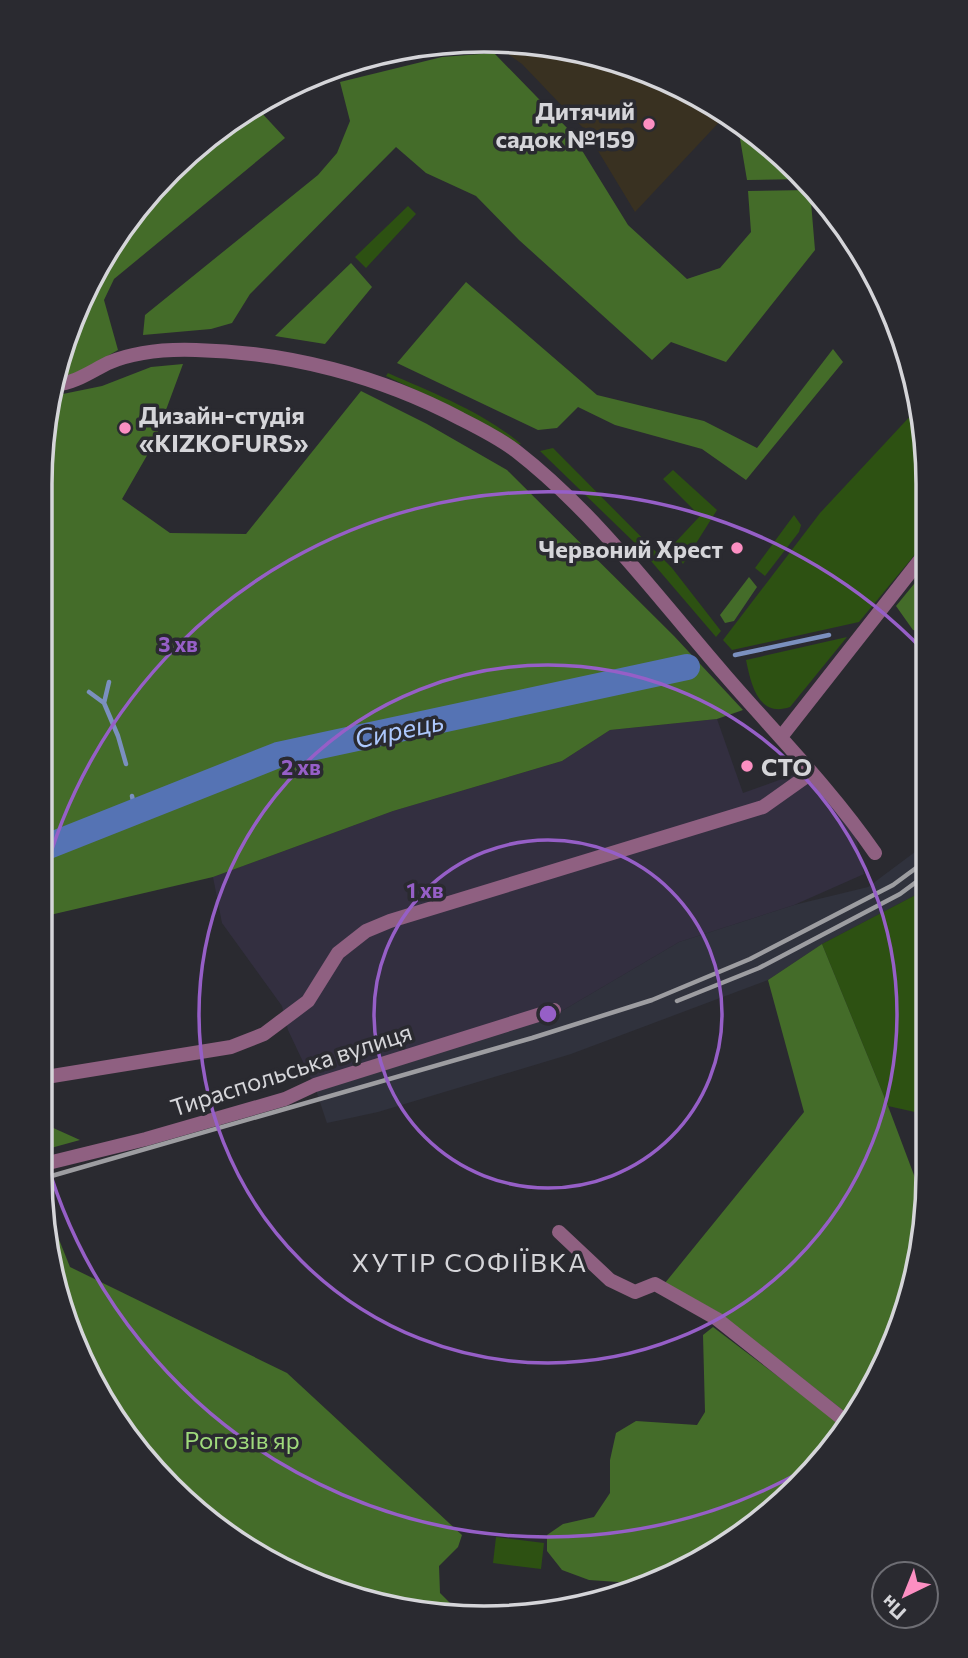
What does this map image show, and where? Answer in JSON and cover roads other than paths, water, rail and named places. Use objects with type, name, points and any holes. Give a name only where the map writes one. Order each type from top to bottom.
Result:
[{"type":"street","points":[[64,384],[110,362],[136,353],[196,349],[245,354],[319,366],[371,379],[442,409],[515,450],[616,545],[725,675],[854,821],[875,853]]},
{"type":"street","points":[[781,737],[916,565]]},
{"type":"street","points":[[52,1075],[231,1047],[264,1034],[308,1001],[338,953],[366,931],[400,918],[763,807],[811,772]]},
{"type":"street","name":"Тираспольська вулиця","points":[[52,1163],[285,1100],[314,1085],[554,1010]]},
{"type":"street","points":[[559,1232],[610,1280],[635,1292],[655,1284],[717,1319],[841,1417]]},
{"type":"waterway","name":"Сирець","points":[[735,655],[829,635]]},
{"type":"waterway","name":"Сирець","points":[[52,845],[278,755],[687,667]]},
{"type":"waterway","points":[[104,703],[109,682]]},
{"type":"waterway","points":[[89,692],[104,703],[126,764]]},
{"type":"waterway","points":[[132,796],[135,811]]},
{"type":"railway","points":[[52,1176],[532,1038],[652,1000],[750,959],[893,885],[916,868]]},
{"type":"railway","points":[[677,1001],[759,968],[900,894],[916,882]]},
{"type":"place","name":"Дитячий садок №159","points":[[649,124]]},
{"type":"place","name":"Дизайн-студія «KIZKOFURS»","points":[[125,428]]},
{"type":"place","name":"Червоний Хрест","points":[[737,548]]},
{"type":"place","name":"СТО","points":[[747,766]]},
{"type":"district","name":"ХУТІР СОФІЇВКА","points":[[470,1261]]},
{"type":"park label","name":"Рогозів яр","points":[[242,1439]]}]
